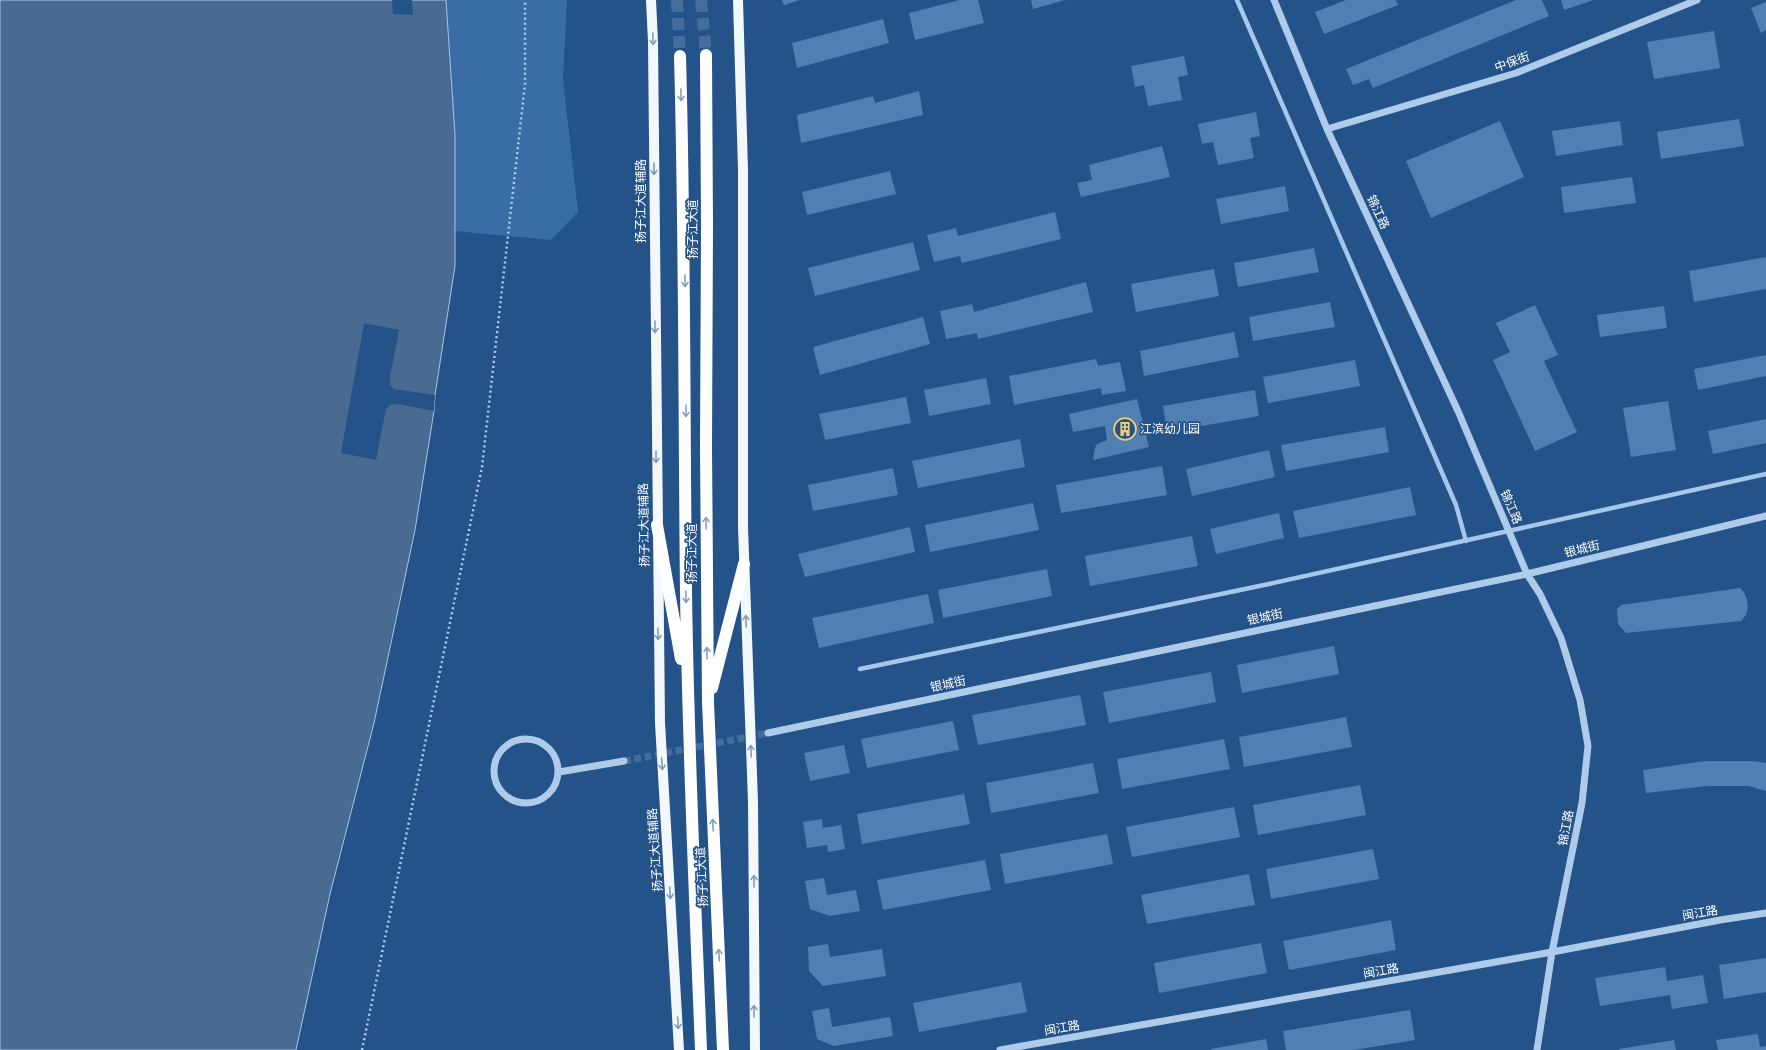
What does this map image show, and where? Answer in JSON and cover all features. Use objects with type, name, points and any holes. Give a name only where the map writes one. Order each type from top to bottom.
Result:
[{"type":"highway","name":"扬子江大道","points":[[706,55],[706,447],[708,702],[723,1050]]},
{"type":"highway","name":"扬子江大道","points":[[680,56],[684,190],[688,695],[701,1050]]},
{"type":"highway","points":[[657,525],[688,695]]},
{"type":"highway","points":[[708,702],[744,564]]},
{"type":"highway","points":[[720,976],[731,1050]]},
{"type":"main road","name":"扬子江大道辅路","points":[[651,0],[653,58],[660,723],[679,1050]]},
{"type":"main road","points":[[738,0],[743,170],[744,564],[753,802],[755,1050]]},
{"type":"street","name":"锦江路","points":[[1274,0],[1328,129],[1458,411],[1528,574],[1540,594],[1561,638],[1580,700],[1588,746],[1582,803],[1552,952],[1537,1050]]},
{"type":"street","name":"中保街","points":[[1328,129],[1516,73],[1697,0]]},
{"type":"street","name":"银城街","points":[[768,732],[1528,574],[1766,516]]},
{"type":"street","points":[[525,739],[535,740],[545,745],[553,752],[559,772],[556,783],[551,792],[538,800],[523,803],[513,800],[504,794],[498,786],[495,776],[495,765],[499,755],[505,747],[514,741],[525,739]]},
{"type":"street","points":[[559,772],[624,761]]},
{"type":"street","name":"闽江路","points":[[1000,1050],[1552,952],[1720,920],[1766,913]]},
{"type":"path","points":[[362,1050],[482,466],[525,84],[525,0]]},
{"type":"shaded area","points":[[0,0],[446,0],[455,135],[455,266],[415,530],[374,723],[330,894],[296,1050],[0,1050]]},
{"type":"shaded area","points":[[446,0],[567,0],[563,79],[578,212],[551,240],[455,231],[455,135]]},
{"type":"pier","points":[[392,0],[412,0],[413,15],[393,14]]},
{"type":"pier","points":[[364,323],[399,330],[390,385],[394,389],[435,395],[434,411],[399,404],[391,405],[386,409],[376,460],[341,453]]},
{"type":"building","points":[[782,0],[800,0],[784,5]]},
{"type":"building","points":[[960,0],[978,0],[984,23],[915,40],[909,13]]},
{"type":"building","points":[[1031,0],[1065,0],[1033,9]]},
{"type":"building","points":[[1346,0],[1396,0],[1398,5],[1324,34],[1315,12]]},
{"type":"building","points":[[1516,0],[1542,0],[1549,16],[1373,88],[1369,79],[1353,85],[1346,69]]},
{"type":"building","points":[[1561,0],[1594,0],[1564,10]]},
{"type":"building","points":[[1766,2],[1766,30],[1761,33],[1751,8]]},
{"type":"building","points":[[883,19],[889,43],[797,68],[792,43]]},
{"type":"building","points":[[1714,31],[1720,68],[1654,79],[1647,42]]},
{"type":"building","points":[[1184,56],[1188,75],[1178,77],[1182,100],[1148,106],[1144,85],[1135,87],[1131,66]]},
{"type":"building","points":[[919,91],[923,115],[801,143],[797,115],[873,96],[875,103]]},
{"type":"building","points":[[1256,112],[1260,136],[1250,138],[1254,158],[1218,165],[1213,142],[1202,144],[1198,124]]},
{"type":"building","points":[[1739,119],[1744,146],[1661,159],[1657,132]]},
{"type":"building","points":[[1500,121],[1524,177],[1431,218],[1406,161]]},
{"type":"building","points":[[1620,121],[1623,145],[1556,156],[1552,131]]},
{"type":"building","points":[[1162,146],[1170,177],[1081,197],[1077,183],[1092,180],[1089,165]]},
{"type":"building","points":[[890,171],[896,194],[807,215],[802,192]]},
{"type":"building","points":[[1632,177],[1636,203],[1564,213],[1561,187]]},
{"type":"building","points":[[1285,186],[1289,211],[1221,224],[1216,199]]},
{"type":"building","points":[[1055,212],[1061,239],[962,263],[960,256],[934,262],[927,235],[956,228],[958,236]]},
{"type":"building","points":[[913,242],[920,270],[815,296],[808,268]]},
{"type":"building","points":[[1314,248],[1319,272],[1238,287],[1234,263]]},
{"type":"building","points":[[1766,257],[1766,289],[1694,302],[1689,271]]},
{"type":"building","points":[[1214,269],[1219,296],[1136,312],[1131,284]]},
{"type":"building","points":[[1086,282],[1093,312],[978,339],[977,333],[946,339],[940,311],[972,304],[974,312]]},
{"type":"building","points":[[1330,302],[1335,327],[1253,341],[1249,317]]},
{"type":"building","points":[[1535,305],[1558,355],[1544,361],[1577,432],[1535,451],[1493,360],[1510,352],[1496,323]]},
{"type":"building","points":[[1664,306],[1667,328],[1600,337],[1597,315]]},
{"type":"building","points":[[923,317],[930,344],[820,375],[813,347]]},
{"type":"building","points":[[1234,332],[1239,357],[1144,376],[1140,351]]},
{"type":"building","points":[[1766,355],[1766,376],[1698,390],[1694,369]]},
{"type":"building","points":[[1096,359],[1098,366],[1120,362],[1126,391],[1102,395],[1101,388],[1014,405],[1009,376]]},
{"type":"building","points":[[1355,360],[1360,386],[1268,403],[1263,377]]},
{"type":"building","points":[[986,378],[991,404],[929,416],[924,390]]},
{"type":"building","points":[[1255,390],[1259,416],[1167,432],[1163,406]]},
{"type":"building","points":[[906,397],[911,423],[825,440],[819,414]]},
{"type":"building","name":"江滨幼儿园","points":[[1137,399],[1149,447],[1093,460],[1097,444],[1107,440],[1105,426],[1073,432],[1069,414]]},
{"type":"building","points":[[1668,401],[1676,450],[1631,457],[1623,408]]},
{"type":"building","points":[[1766,419],[1766,443],[1713,454],[1708,431]]},
{"type":"building","points":[[1385,427],[1389,452],[1286,471],[1281,445]]},
{"type":"building","points":[[1020,439],[1025,467],[918,488],[912,461]]},
{"type":"building","points":[[1269,450],[1275,477],[1192,496],[1186,469]]},
{"type":"building","points":[[1162,466],[1167,495],[1061,513],[1056,485]]},
{"type":"building","points":[[893,468],[898,495],[813,511],[808,485]]},
{"type":"building","points":[[1410,487],[1416,515],[1299,538],[1293,511]]},
{"type":"building","points":[[1033,503],[1039,530],[930,552],[925,525]]},
{"type":"building","points":[[1279,513],[1284,538],[1216,554],[1210,529]]},
{"type":"building","points":[[910,527],[915,552],[805,577],[798,554]]},
{"type":"building","points":[[1192,536],[1198,566],[1090,586],[1085,556]]},
{"type":"building","points":[[1047,569],[1052,596],[943,618],[938,590]]},
{"type":"building","points":[[1740,588],[1744,592],[1748,607],[1746,615],[1741,621],[1626,633],[1618,624],[1617,609],[1621,605]]},
{"type":"building","points":[[928,594],[934,623],[819,648],[812,618]]},
{"type":"building","points":[[1334,646],[1339,674],[1242,693],[1237,665]]},
{"type":"building","points":[[1211,672],[1216,702],[1109,723],[1103,692]]},
{"type":"building","points":[[1080,695],[1086,725],[978,745],[972,715]]},
{"type":"building","points":[[1346,717],[1352,747],[1244,767],[1239,737]]},
{"type":"building","points":[[953,721],[959,750],[867,768],[861,739]]},
{"type":"building","points":[[1224,739],[1230,769],[1122,789],[1117,759]]},
{"type":"building","points":[[844,745],[850,773],[810,781],[804,753]]},
{"type":"building","points":[[1705,761],[1752,761],[1766,763],[1766,791],[1748,786],[1707,786],[1646,793],[1643,770]]},
{"type":"building","points":[[1093,763],[1099,793],[991,813],[986,783]]},
{"type":"building","points":[[1360,785],[1366,815],[1258,835],[1253,805]]},
{"type":"building","points":[[964,794],[970,824],[862,844],[857,814]]},
{"type":"building","points":[[1234,807],[1240,837],[1132,857],[1126,827]]},
{"type":"building","points":[[822,819],[823,828],[841,825],[845,849],[828,852],[827,845],[807,848],[803,822]]},
{"type":"building","points":[[1107,834],[1113,864],[1005,884],[1000,854]]},
{"type":"building","points":[[1373,849],[1379,879],[1271,899],[1266,869]]},
{"type":"building","points":[[985,860],[991,890],[883,910],[877,880]]},
{"type":"building","points":[[1249,874],[1255,905],[1147,924],[1141,895]]},
{"type":"building","points":[[824,878],[827,895],[856,890],[860,911],[830,916],[810,909],[805,881]]},
{"type":"building","points":[[1391,920],[1396,950],[1289,970],[1283,941]]},
{"type":"building","points":[[1261,943],[1267,973],[1159,993],[1154,963]]},
{"type":"building","points":[[828,944],[830,957],[882,949],[886,976],[823,986],[809,971],[808,947]]},
{"type":"building","points":[[1766,958],[1766,992],[1724,999],[1719,965]]},
{"type":"building","points":[[1665,967],[1667,981],[1703,975],[1708,1003],[1672,1009],[1670,995],[1600,1006],[1595,978]]},
{"type":"building","points":[[1021,982],[1027,1012],[919,1032],[913,1003]]},
{"type":"building","points":[[829,1008],[832,1027],[890,1017],[893,1036],[834,1046],[817,1039],[812,1011]]},
{"type":"building","points":[[1410,1010],[1415,1040],[1354,1050],[1286,1050],[1283,1031]]},
{"type":"building","points":[[1758,1034],[1760,1047],[1766,1046],[1766,1050],[1718,1050],[1716,1040]]},
{"type":"building","points":[[1266,1039],[1268,1050],[1211,1049]]},
{"type":"building","points":[[1674,1040],[1676,1050],[1619,1050],[1619,1049]]},
{"type":"waterway","points":[[1237,0],[1456,505],[1466,541]]},
{"type":"waterway","points":[[860,669],[1269,584],[1766,474]]},
{"type":"tunnel","points":[[677,0],[680,56]]},
{"type":"tunnel","points":[[701,0],[706,55]]},
{"type":"tunnel","points":[[624,761],[768,733]]},
{"type":"place","name":"江滨幼儿园","points":[[1125,429]]}]
